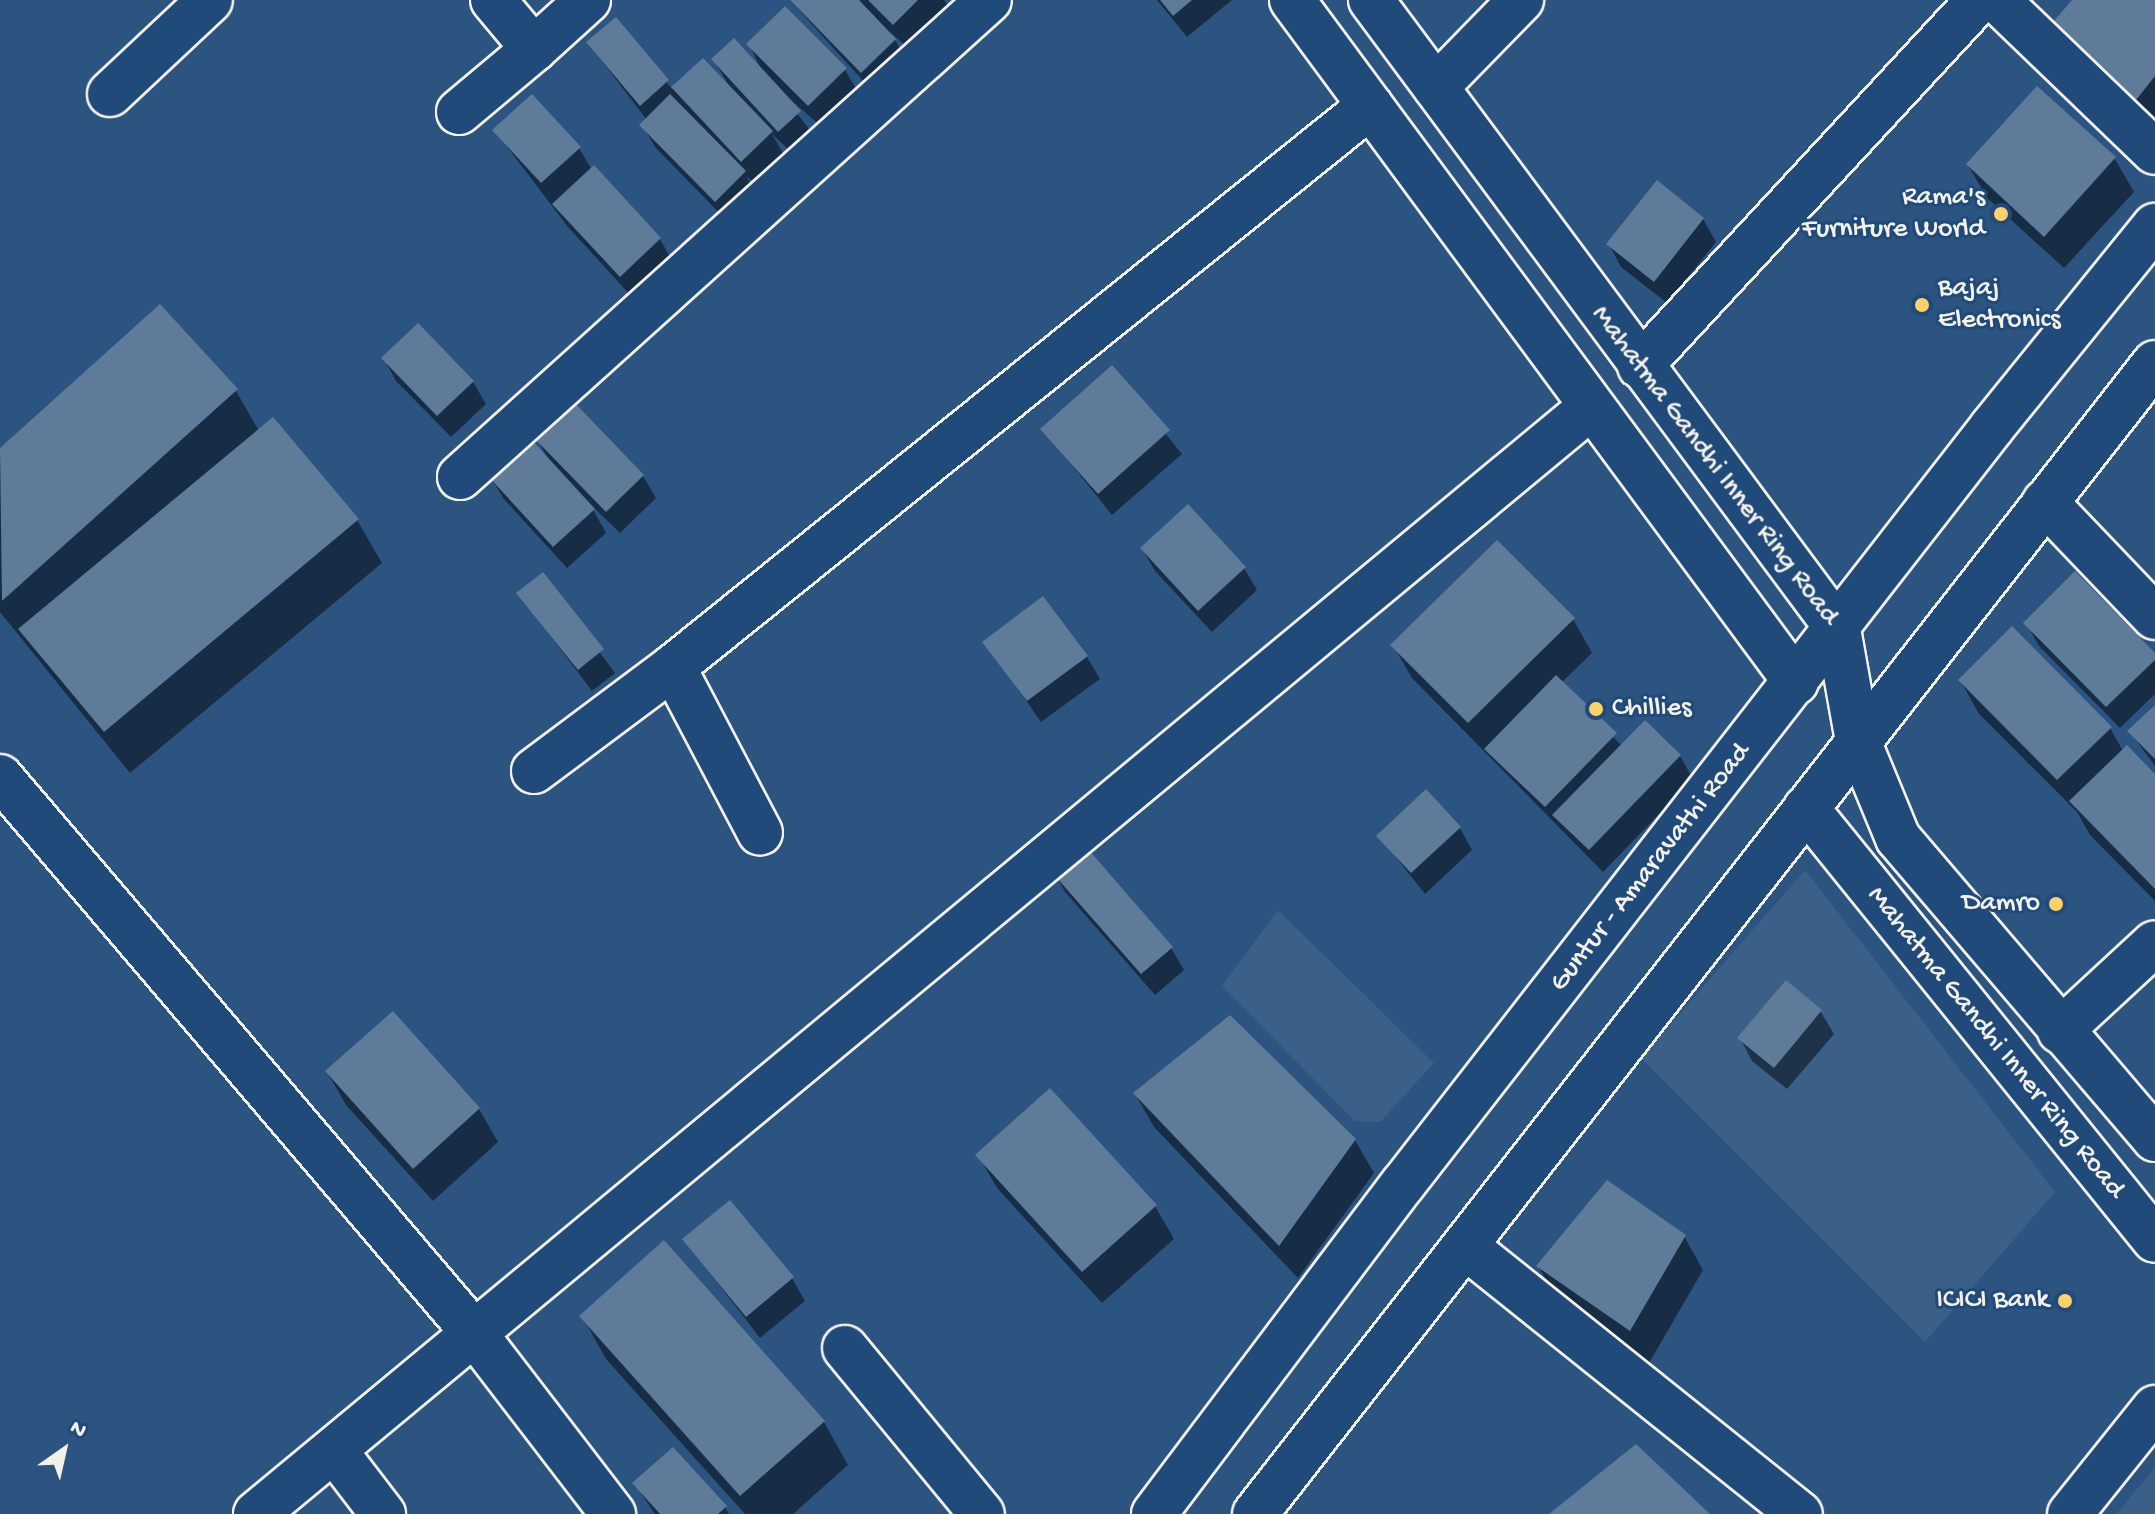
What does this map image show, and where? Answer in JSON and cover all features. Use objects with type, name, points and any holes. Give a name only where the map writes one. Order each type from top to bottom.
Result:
[{"type":"street","points":[[110,94],[210,0]]},
{"type":"street","points":[[493,0],[534,49]]},
{"type":"street","points":[[459,112],[588,0]]},
{"type":"street","points":[[460,477],[989,0]]},
{"type":"street","points":[[1292,0],[1796,682]]},
{"type":"street","name":"Mahatma Gandhi Inner Ring Road","points":[[1371,0],[1838,629],[1858,741],[1898,838],[2155,1139]]},
{"type":"street","points":[[1436,87],[1521,0]]},
{"type":"street","points":[[1640,366],[1979,0]]},
{"type":"street","points":[[1997,0],[2155,152]]},
{"type":"street","points":[[534,771],[673,667],[1370,106]]},
{"type":"street","name":"Guntur - Amaravathi Road","points":[[1154,1514],[1403,1184],[2155,226]]},
{"type":"street","points":[[1255,1514],[2155,363]]},
{"type":"street","points":[[256,1514],[1591,407]]},
{"type":"street","points":[[2045,502],[2155,617]]},
{"type":"street","points":[[673,667],[760,833]]},
{"type":"street","points":[[0,777],[475,1334],[613,1514]]},
{"type":"street","name":"Mahatma Gandhi Inner Ring Road","points":[[1806,808],[2155,1240]]},
{"type":"street","points":[[2060,1031],[2155,943]]},
{"type":"street","points":[[1465,1246],[1800,1514]]},
{"type":"street","points":[[845,1348],[982,1514]]},
{"type":"street","points":[[2070,1514],[2155,1408]]},
{"type":"street","points":[[334,1450],[383,1514]]},
{"type":"shaded area","points":[[1805,870],[2055,1192],[1925,1342],[1641,1058]]},
{"type":"shaded area","points":[[1278,910],[1434,1063],[1380,1122],[1355,1121],[1222,986]]},
{"type":"shaded area","points":[[2155,1468],[2155,1514],[2116,1514]]},
{"type":"building","points":[[790,0],[859,0],[896,39],[861,73]]},
{"type":"building","points":[[868,0],[918,0],[893,25]]},
{"type":"building","points":[[1160,0],[1192,0],[1173,16]]},
{"type":"building","points":[[2072,0],[2155,0],[2155,76],[2136,100],[2048,28]]},
{"type":"building","points":[[785,6],[847,68],[808,106],[746,44]]},
{"type":"building","points":[[616,17],[669,80],[640,106],[586,42]]},
{"type":"building","points":[[734,38],[801,111],[778,132],[711,59]]},
{"type":"building","points":[[703,58],[773,131],[741,162],[671,87]]},
{"type":"building","points":[[2037,86],[2116,157],[2044,237],[1966,164]]},
{"type":"building","points":[[532,94],[581,147],[541,183],[492,130]]},
{"type":"building","points":[[670,94],[746,171],[715,202],[639,125]]},
{"type":"building","points":[[594,165],[661,238],[620,277],[552,204]]},
{"type":"building","points":[[1657,180],[1704,218],[1654,282],[1606,244]]},
{"type":"building","points":[[160,304],[238,389],[2,601],[0,448]]},
{"type":"building","points":[[418,323],[474,381],[437,416],[381,358]]},
{"type":"building","points":[[1112,365],[1170,430],[1098,494],[1040,429]]},
{"type":"building","points":[[573,401],[644,475],[606,512],[535,439]]},
{"type":"building","points":[[273,417],[359,519],[104,732],[18,629]]},
{"type":"building","points":[[529,437],[595,509],[553,547],[487,475]]},
{"type":"building","points":[[1188,504],[1246,567],[1198,611],[1140,548]]},
{"type":"building","points":[[1497,540],[1575,618],[1468,723],[1390,645]]},
{"type":"building","points":[[2075,571],[2155,653],[2155,660],[2106,707],[2023,623]]},
{"type":"building","points":[[543,572],[604,649],[578,670],[516,593]]},
{"type":"building","points":[[1043,596],[1088,656],[1027,701],[982,642]]},
{"type":"building","points":[[2012,626],[2112,727],[2057,780],[1958,680]]},
{"type":"building","points":[[1556,675],[1617,733],[1545,807],[1484,749]]},
{"type":"building","points":[[2155,705],[2155,759],[2127,731]]},
{"type":"building","points":[[1645,720],[1681,755],[1589,850],[1552,815]]},
{"type":"building","points":[[2127,745],[2155,774],[2155,889],[2069,801]]},
{"type":"building","points":[[1426,789],[1461,827],[1411,873],[1376,836]]},
{"type":"building","points":[[1081,841],[1173,947],[1141,974],[1049,869]]},
{"type":"building","points":[[1786,980],[1822,1010],[1774,1068],[1737,1038]]},
{"type":"building","points":[[393,1011],[480,1108],[413,1169],[325,1071]]},
{"type":"building","points":[[1230,1015],[1356,1139],[1279,1246],[1133,1093]]},
{"type":"building","points":[[1050,1088],[1157,1205],[1082,1272],[975,1155]]},
{"type":"building","points":[[1607,1180],[1686,1235],[1630,1331],[1536,1266]]},
{"type":"building","points":[[730,1200],[794,1277],[746,1317],[682,1239]]},
{"type":"building","points":[[664,1240],[825,1421],[740,1496],[579,1316]]},
{"type":"building","points":[[1636,1444],[1710,1514],[1549,1514]]},
{"type":"building","points":[[673,1447],[727,1506],[718,1514],[660,1514],[632,1483]]},
{"type":"place","name":"Rama's Furniture World","points":[[2001,214]]},
{"type":"place","name":"Bajaj Electronics","points":[[1922,305]]},
{"type":"place","name":"Chillies","points":[[1596,709]]},
{"type":"place","name":"Damro","points":[[2056,904]]},
{"type":"place","name":"ICICI Bank","points":[[2065,1301]]}]
